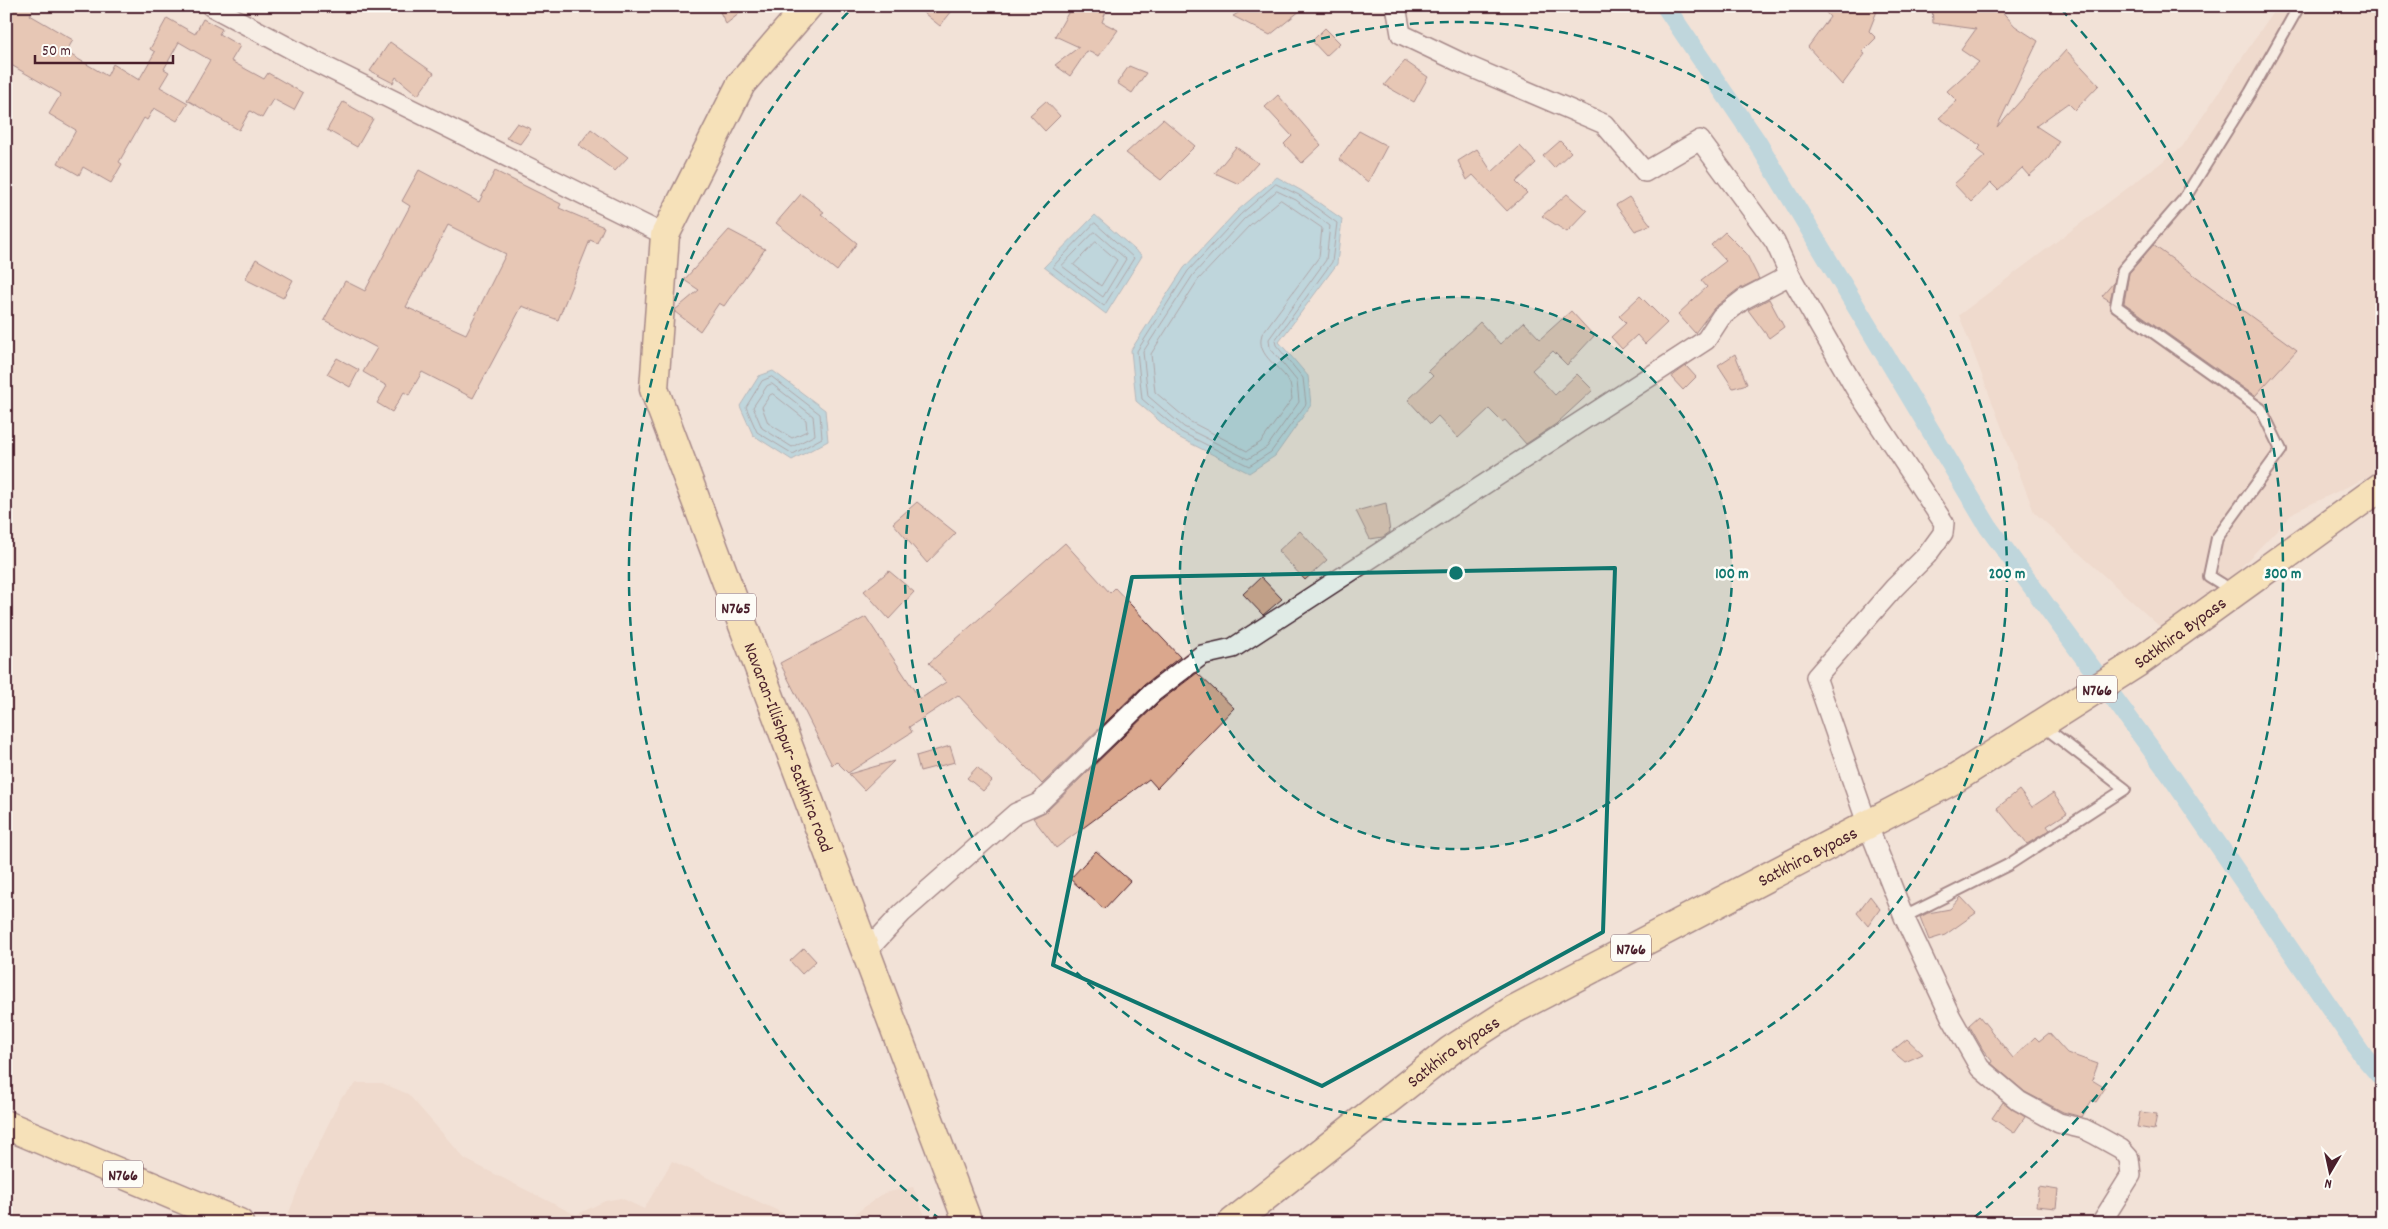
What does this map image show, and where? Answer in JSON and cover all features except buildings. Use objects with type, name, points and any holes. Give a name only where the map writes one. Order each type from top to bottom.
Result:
[{"type":"highway","name":"Navaran-Illishpur- Satkhira road","points":[[808,6],[741,84],[665,235],[654,389],[968,1223]]},
{"type":"highway","name":"Satkhira Bypass","points":[[1232,1223],[1444,1056],[1514,1010],[1953,780],[2137,663],[2382,486]]},
{"type":"highway","name":"N766","points":[[6,1126],[239,1223]]},
{"type":"street","points":[[211,6],[312,60],[665,235]]},
{"type":"street","points":[[1396,6],[1400,34],[1466,65],[1604,124],[1645,172],[1700,140],[1775,242],[1790,275],[1855,388],[1944,523],[1940,538],[1927,555],[1894,588],[1816,677],[1868,826],[1904,917],[1951,1017],[1980,1068],[2019,1101],[2059,1123],[2084,1128],[2121,1149],[2129,1158],[2131,1175],[2101,1223]]},
{"type":"street","points":[[866,952],[902,913],[1016,812],[1039,803],[1152,693],[1202,655],[1233,648],[1352,572],[1706,340],[1721,317],[1744,299],[1790,275]]},
{"type":"lane","points":[[2235,593],[2209,576],[2217,538],[2281,450],[2261,409],[2116,306],[2123,270],[2184,199],[2250,94],[2299,6]]},
{"type":"lane","points":[[1904,917],[2008,865],[2125,789],[2048,720]]},
{"type":"highlighted area","points":[[1615,568],[1603,932],[1322,1086],[1053,965],[1132,577]]},
{"type":"shaded area","points":[[2277,6],[2382,6],[2382,463],[2372,475],[2294,512],[2216,593],[2170,636],[2034,512],[1959,315],[2182,147]]},
{"type":"shaded area","points":[[357,1083],[382,1083],[408,1094],[465,1159],[576,1215],[605,1201],[621,1198],[644,1209],[672,1161],[804,1223],[285,1223],[303,1176],[341,1098]]},
{"type":"shaded area","points":[[913,1187],[928,1223],[842,1223],[884,1193]]},
{"type":"water","points":[[1277,177],[1302,191],[1342,219],[1337,264],[1279,342],[1308,376],[1311,405],[1275,456],[1249,473],[1178,437],[1136,401],[1131,350],[1184,268],[1237,211]]},
{"type":"water","points":[[1095,215],[1142,256],[1106,314],[1044,267]]},
{"type":"water","points":[[773,371],[825,410],[828,441],[792,460],[753,435],[740,406],[759,376]]},
{"type":"waterway","points":[[1665,6],[1756,140],[1989,528],[2171,776],[2364,1057],[2382,1078]]}]
